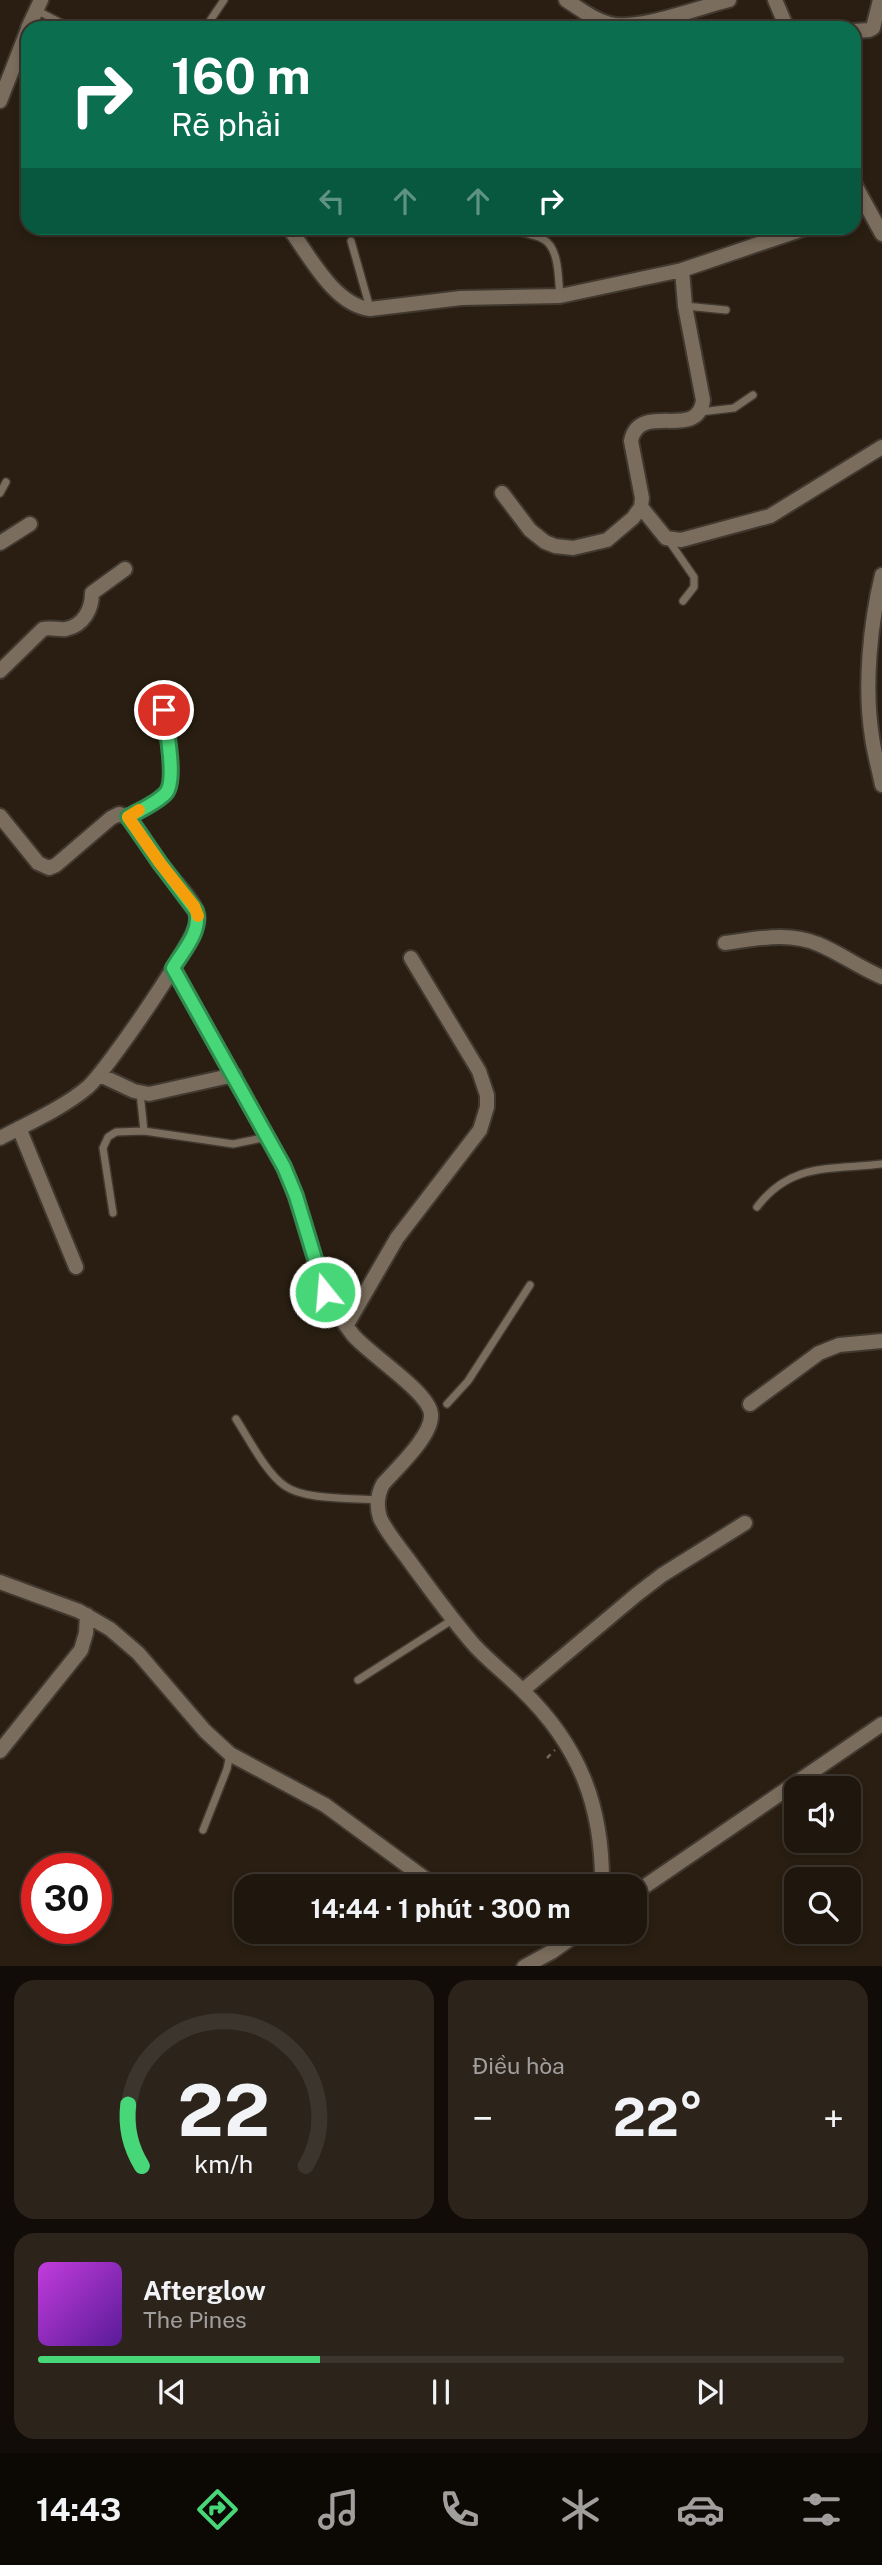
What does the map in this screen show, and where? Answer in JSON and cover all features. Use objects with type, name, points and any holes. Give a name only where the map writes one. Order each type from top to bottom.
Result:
[{"type":"street","points":[[566,0],[600,21]]},
{"type":"street","points":[[646,21],[694,4],[729,0]]},
{"type":"street","points":[[775,0],[784,21]]},
{"type":"street","points":[[861,30],[873,28],[880,0]]},
{"type":"street","points":[[0,101],[21,46]]},
{"type":"street","points":[[861,209],[882,234]]},
{"type":"street","points":[[294,235],[341,298],[356,306],[370,309],[460,298],[560,296],[682,270],[767,235]]},
{"type":"street","points":[[502,493],[538,537],[565,548],[607,540],[637,515],[642,498],[631,440],[634,432],[645,422],[689,420],[699,412],[702,400],[685,306],[682,270]]},
{"type":"street","points":[[641,507],[666,538],[681,540],[770,516],[882,447]]},
{"type":"street","points":[[0,543],[30,524]]},
{"type":"street","points":[[0,671],[43,629],[69,628],[87,615],[91,609],[92,593],[125,569]]},
{"type":"street","points":[[882,575],[870,654],[869,689],[872,736],[882,785]]},
{"type":"street","points":[[0,816],[38,863],[46,868],[56,865],[119,814],[132,821],[198,915],[195,931],[173,968],[100,1075],[74,1097],[0,1138]]},
{"type":"street","points":[[725,943],[780,936],[801,938],[820,944],[882,977]]},
{"type":"street","points":[[346,1326],[397,1238],[480,1130],[487,1107],[485,1084],[479,1071],[411,958]]},
{"type":"street","points":[[173,968],[268,1137],[296,1196],[325,1292],[346,1326],[365,1349],[421,1394],[435,1414],[427,1433],[383,1484],[377,1500],[377,1509],[383,1525],[452,1620],[483,1654],[523,1690],[565,1740],[579,1766],[595,1810],[600,1833],[602,1874]]},
{"type":"street","points":[[100,1075],[140,1093],[154,1093],[234,1075]]},
{"type":"street","points":[[19,1128],[76,1267]]},
{"type":"street","points":[[750,1404],[819,1353],[839,1345],[882,1341]]},
{"type":"street","points":[[523,1690],[645,1588],[745,1523]]},
{"type":"street","points":[[0,1582],[87,1615],[110,1629],[138,1653],[205,1731],[230,1754],[325,1805],[419,1874]]},
{"type":"street","points":[[0,1751],[81,1650],[87,1615]]},
{"type":"street","points":[[647,1885],[882,1724]]},
{"type":"street","points":[[556,1944],[560,1947]]},
{"type":"street","points":[[524,1966],[564,1944]]},
{"type":"lane","points":[[210,21],[224,0]]},
{"type":"lane","points":[[38,5],[61,21]]},
{"type":"lane","points":[[532,235],[550,244],[554,253],[560,296]]},
{"type":"lane","points":[[351,241],[370,309]]},
{"type":"lane","points":[[685,306],[726,310]]},
{"type":"lane","points":[[699,412],[734,408],[753,395]]},
{"type":"lane","points":[[0,493],[6,482]]},
{"type":"lane","points":[[666,538],[694,577],[694,587],[683,601]]},
{"type":"lane","points":[[132,821],[165,794],[171,782],[162,689]]},
{"type":"lane","points":[[140,1093],[145,1131]]},
{"type":"lane","points":[[113,1213],[104,1143],[116,1132],[145,1131],[233,1144],[268,1137]]},
{"type":"lane","points":[[757,1207],[781,1182],[802,1173],[882,1164]]},
{"type":"lane","points":[[447,1404],[468,1381],[530,1284]]},
{"type":"lane","points":[[236,1419],[273,1474],[286,1487],[301,1494],[377,1500]]},
{"type":"lane","points":[[358,1680],[452,1620]]},
{"type":"lane","points":[[203,1830],[227,1769],[230,1754]]},
{"type":"slow traffic","points":[[139,810],[128,817],[194,906],[198,916]]},
{"type":"route","points":[[164,710],[171,775],[169,789],[160,798],[128,817],[194,906],[197,926],[173,968],[284,1167],[296,1196],[325,1292]]}]
